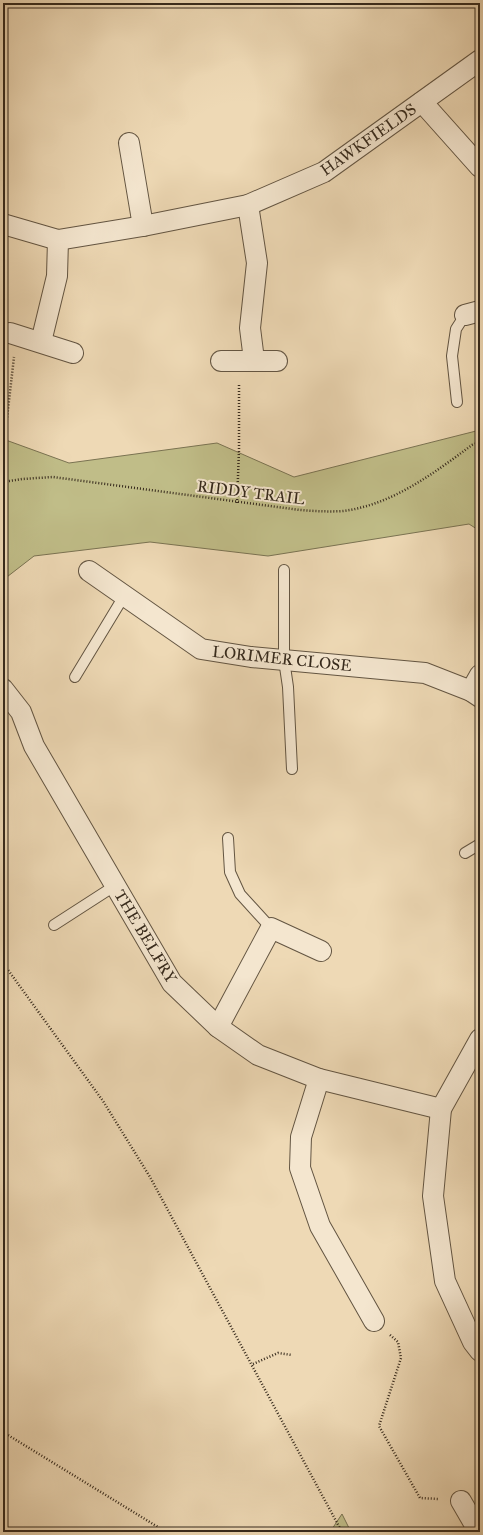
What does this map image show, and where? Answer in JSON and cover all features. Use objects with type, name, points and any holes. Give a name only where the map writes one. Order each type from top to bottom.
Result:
[{"type":"street","name":"HAWKFIELDS","points":[[3,224],[58,240],[143,226],[248,205],[324,172],[480,60]]},
{"type":"street","points":[[422,102],[480,167]]},
{"type":"street","points":[[129,143],[143,226]]},
{"type":"street","points":[[248,205],[257,263],[250,328],[238,361],[277,361]]},
{"type":"street","points":[[40,342],[56,276],[58,240]]},
{"type":"street","points":[[14,334],[73,353]]},
{"type":"street","name":"LORIMER CLOSE","points":[[89,571],[201,649],[251,657],[425,673],[477,688]]},
{"type":"street","name":"THE BELFRY","points":[[3,689],[21,712],[34,746],[172,983],[218,1027],[258,1055],[319,1079],[441,1109]]},
{"type":"street","points":[[218,1027],[271,928],[321,952]]},
{"type":"street","points":[[478,1344],[445,1281],[433,1196],[441,1109],[480,1039]]},
{"type":"street","points":[[319,1079],[301,1137],[300,1168],[320,1226],[374,1321]]},
{"type":"street","points":[[461,1501],[479,1532]]},
{"type":"lane","points":[[457,402],[452,356],[456,329],[472,313]]},
{"type":"lane","points":[[284,570],[284,660],[288,687],[292,768]]},
{"type":"lane","points":[[74,677],[124,596]]},
{"type":"lane","points":[[228,838],[230,872],[240,894],[271,928]]},
{"type":"lane","points":[[465,852],[480,844]]},
{"type":"lane","points":[[54,925],[116,885]]},
{"type":"path","points":[[3,453],[14,352],[14,334]]},
{"type":"path","points":[[237,503],[239,450],[238,361]]},
{"type":"path","name":"RIDDY TRAIL","points":[[3,482],[22,478],[53,477],[237,503],[324,512],[344,511],[372,504],[401,492],[431,475],[472,445],[480,442]]},
{"type":"path","points":[[3,963],[103,1101],[150,1177],[253,1364],[342,1532]]},
{"type":"path","points":[[374,1321],[398,1342],[401,1358],[379,1426],[420,1498],[461,1501]]},
{"type":"path","points":[[253,1364],[278,1353],[292,1355]]},
{"type":"path","points":[[3,1432],[166,1532]]},
{"type":"shaded area","points":[[480,430],[480,531],[469,524],[268,556],[150,542],[34,556],[3,580],[3,439],[69,463],[217,443],[294,477]]},
{"type":"shaded area","points":[[342,1514],[351,1532],[330,1532]]}]
